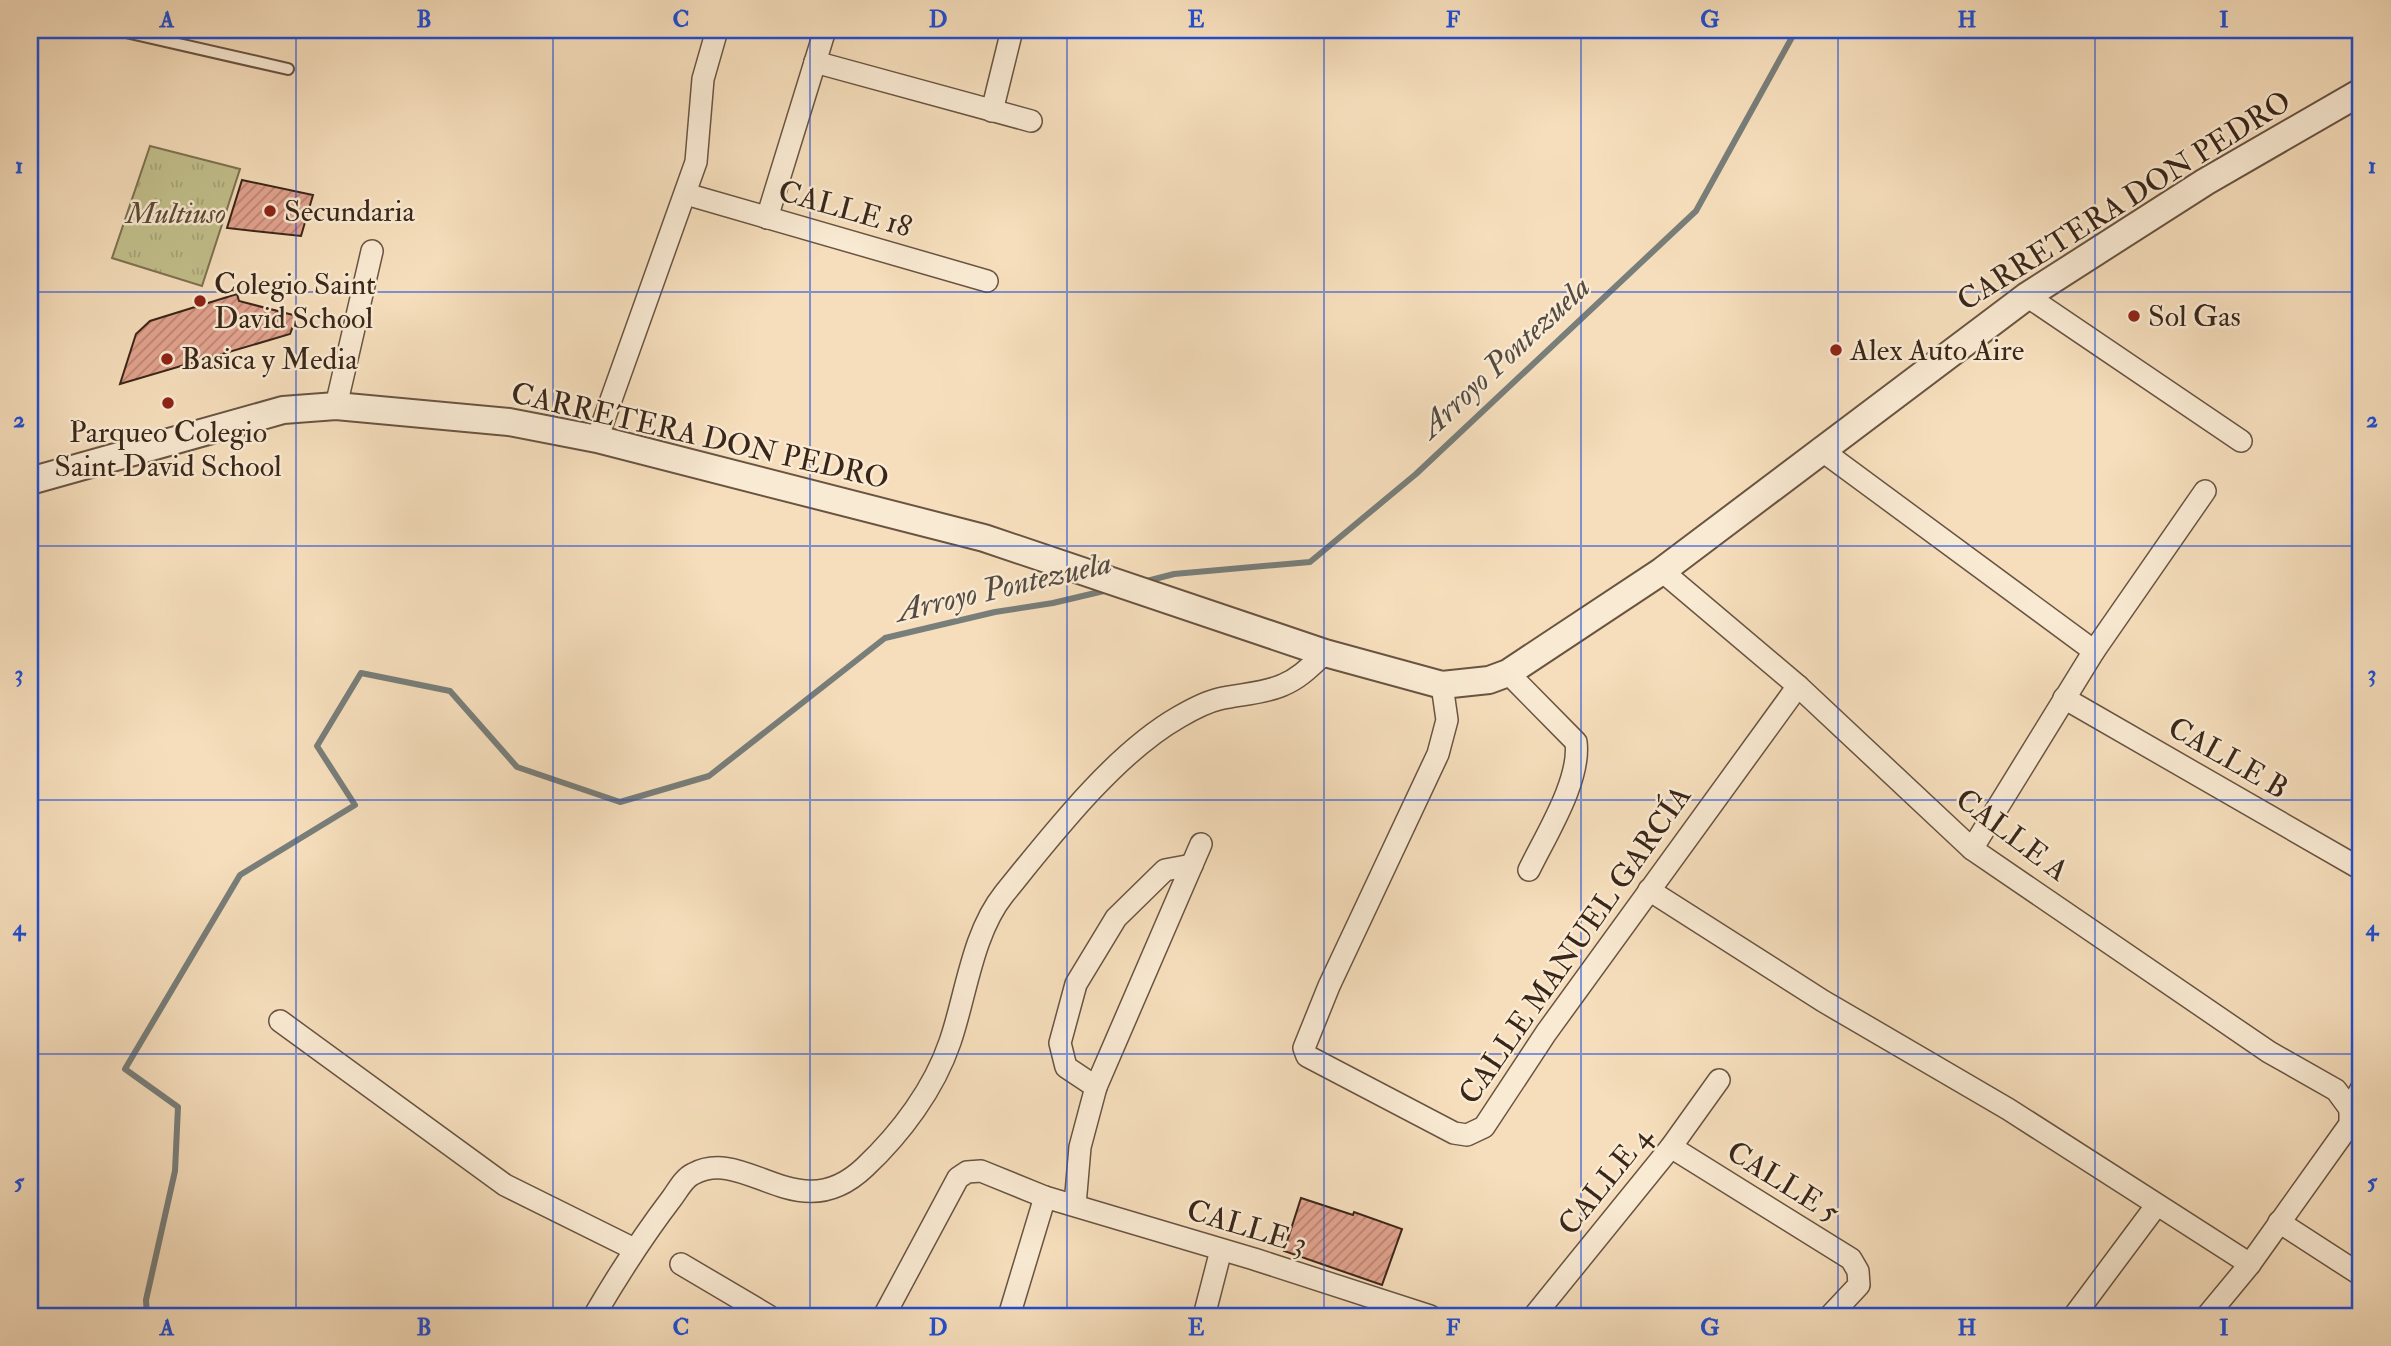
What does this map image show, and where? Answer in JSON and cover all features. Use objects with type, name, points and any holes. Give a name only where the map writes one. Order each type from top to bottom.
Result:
[{"type":"street","points":[[597,439],[686,194],[698,150],[697,116],[703,79],[717,30]]},
{"type":"street","points":[[767,218],[825,30]]},
{"type":"street","points":[[992,111],[1012,30]]},
{"type":"street","points":[[816,62],[1031,121]]},
{"type":"street","name":"CARRETERA DON PEDRO","points":[[30,481],[283,410],[336,406],[509,422],[597,439],[984,538],[1325,653],[1441,685],[1489,680],[1508,673],[1662,571],[1820,449],[2027,296],[2205,182],[2361,92]]},
{"type":"street","name":"CALLE 18","points":[[686,194],[987,281]]},
{"type":"street","points":[[336,406],[372,251]]},
{"type":"street","points":[[2027,296],[2241,441]]},
{"type":"street","points":[[1820,449],[2094,651]]},
{"type":"street","points":[[1972,849],[2094,651],[2205,491]]},
{"type":"street","name":"CALLE A","points":[[1662,571],[1798,686],[1972,849],[2269,1052],[2336,1090],[2350,1109]]},
{"type":"street","points":[[594,1316],[634,1249],[690,1175],[708,1167],[723,1167],[784,1189],[818,1192],[846,1184],[866,1166],[916,1110],[950,1043],[971,960],[1001,897],[1116,765],[1178,718],[1215,700],[1282,686],[1305,673],[1325,653]]},
{"type":"street","points":[[1508,673],[1576,742],[1578,756],[1564,797],[1529,870]]},
{"type":"street","name":"CALLE MANUEL GARCÍA","points":[[1441,685],[1447,720],[1438,754],[1329,986],[1304,1048],[1307,1056],[1454,1133],[1477,1132],[1484,1127],[1546,1033],[1798,686]]},
{"type":"street","name":"CALLE B","points":[[2064,698],[2361,869]]},
{"type":"street","points":[[1074,1205],[1080,1147],[1096,1087],[1201,844]]},
{"type":"street","points":[[1096,1087],[1066,1068],[1060,1043],[1076,984],[1116,918],[1165,870],[1192,865]]},
{"type":"street","points":[[1649,891],[1822,1001],[2008,1110],[2249,1264]]},
{"type":"street","points":[[280,1021],[505,1185],[634,1249]]},
{"type":"street","name":"CALLE 4","points":[[1534,1316],[1671,1147],[1719,1080]]},
{"type":"street","points":[[2207,1316],[2249,1264],[2350,1124],[2350,1109],[2361,1089]]},
{"type":"street","name":"CALLE 5","points":[[1671,1147],[1851,1259],[1858,1271],[1858,1285],[1830,1316]]},
{"type":"street","name":"CALLE 3","points":[[884,1316],[958,1178],[968,1172],[981,1171],[1045,1197],[1430,1316]]},
{"type":"street","points":[[1009,1316],[1045,1197]]},
{"type":"street","points":[[2074,1316],[2156,1206]]},
{"type":"street","points":[[2279,1222],[2361,1275]]},
{"type":"street","points":[[1204,1316],[1221,1250]]},
{"type":"street","points":[[681,1264],[769,1316]]},
{"type":"lane","points":[[117,30],[288,69]]},
{"type":"green space","name":"Multiuso","points":[[150,146],[240,169],[202,286],[112,258]]},
{"type":"building","name":"Secundaria","points":[[242,180],[313,195],[301,236],[227,228]]},
{"type":"building","name":"Basica y Media","points":[[237,294],[239,301],[297,316],[290,334],[120,384],[136,334],[150,321]]},
{"type":"building","points":[[1301,1198],[1353,1215],[1354,1212],[1402,1229],[1382,1285],[1284,1251]]},
{"type":"waterway","name":"Arroyo Pontezuela","points":[[1143,582],[1174,574],[1310,562],[1416,474],[1696,211],[1796,30]]},
{"type":"waterway","name":"Arroyo Pontezuela","points":[[147,1316],[146,1300],[175,1171],[178,1107],[125,1069],[240,875],[355,805],[317,746],[361,673],[450,691],[517,767],[620,802],[709,776],[885,638],[995,612],[1053,603],[1108,590]]},
{"type":"place","name":"Secundaria","points":[[270,211]]},
{"type":"place","name":"Colegio Saint David School","points":[[200,301]]},
{"type":"place","name":"Sol Gas","points":[[2134,316]]},
{"type":"place","name":"Alex Auto Aire","points":[[1836,350]]},
{"type":"place","name":"Basica y Media","points":[[167,359]]},
{"type":"place","name":"Parqueo Colegio Saint David School","points":[[168,403]]}]
